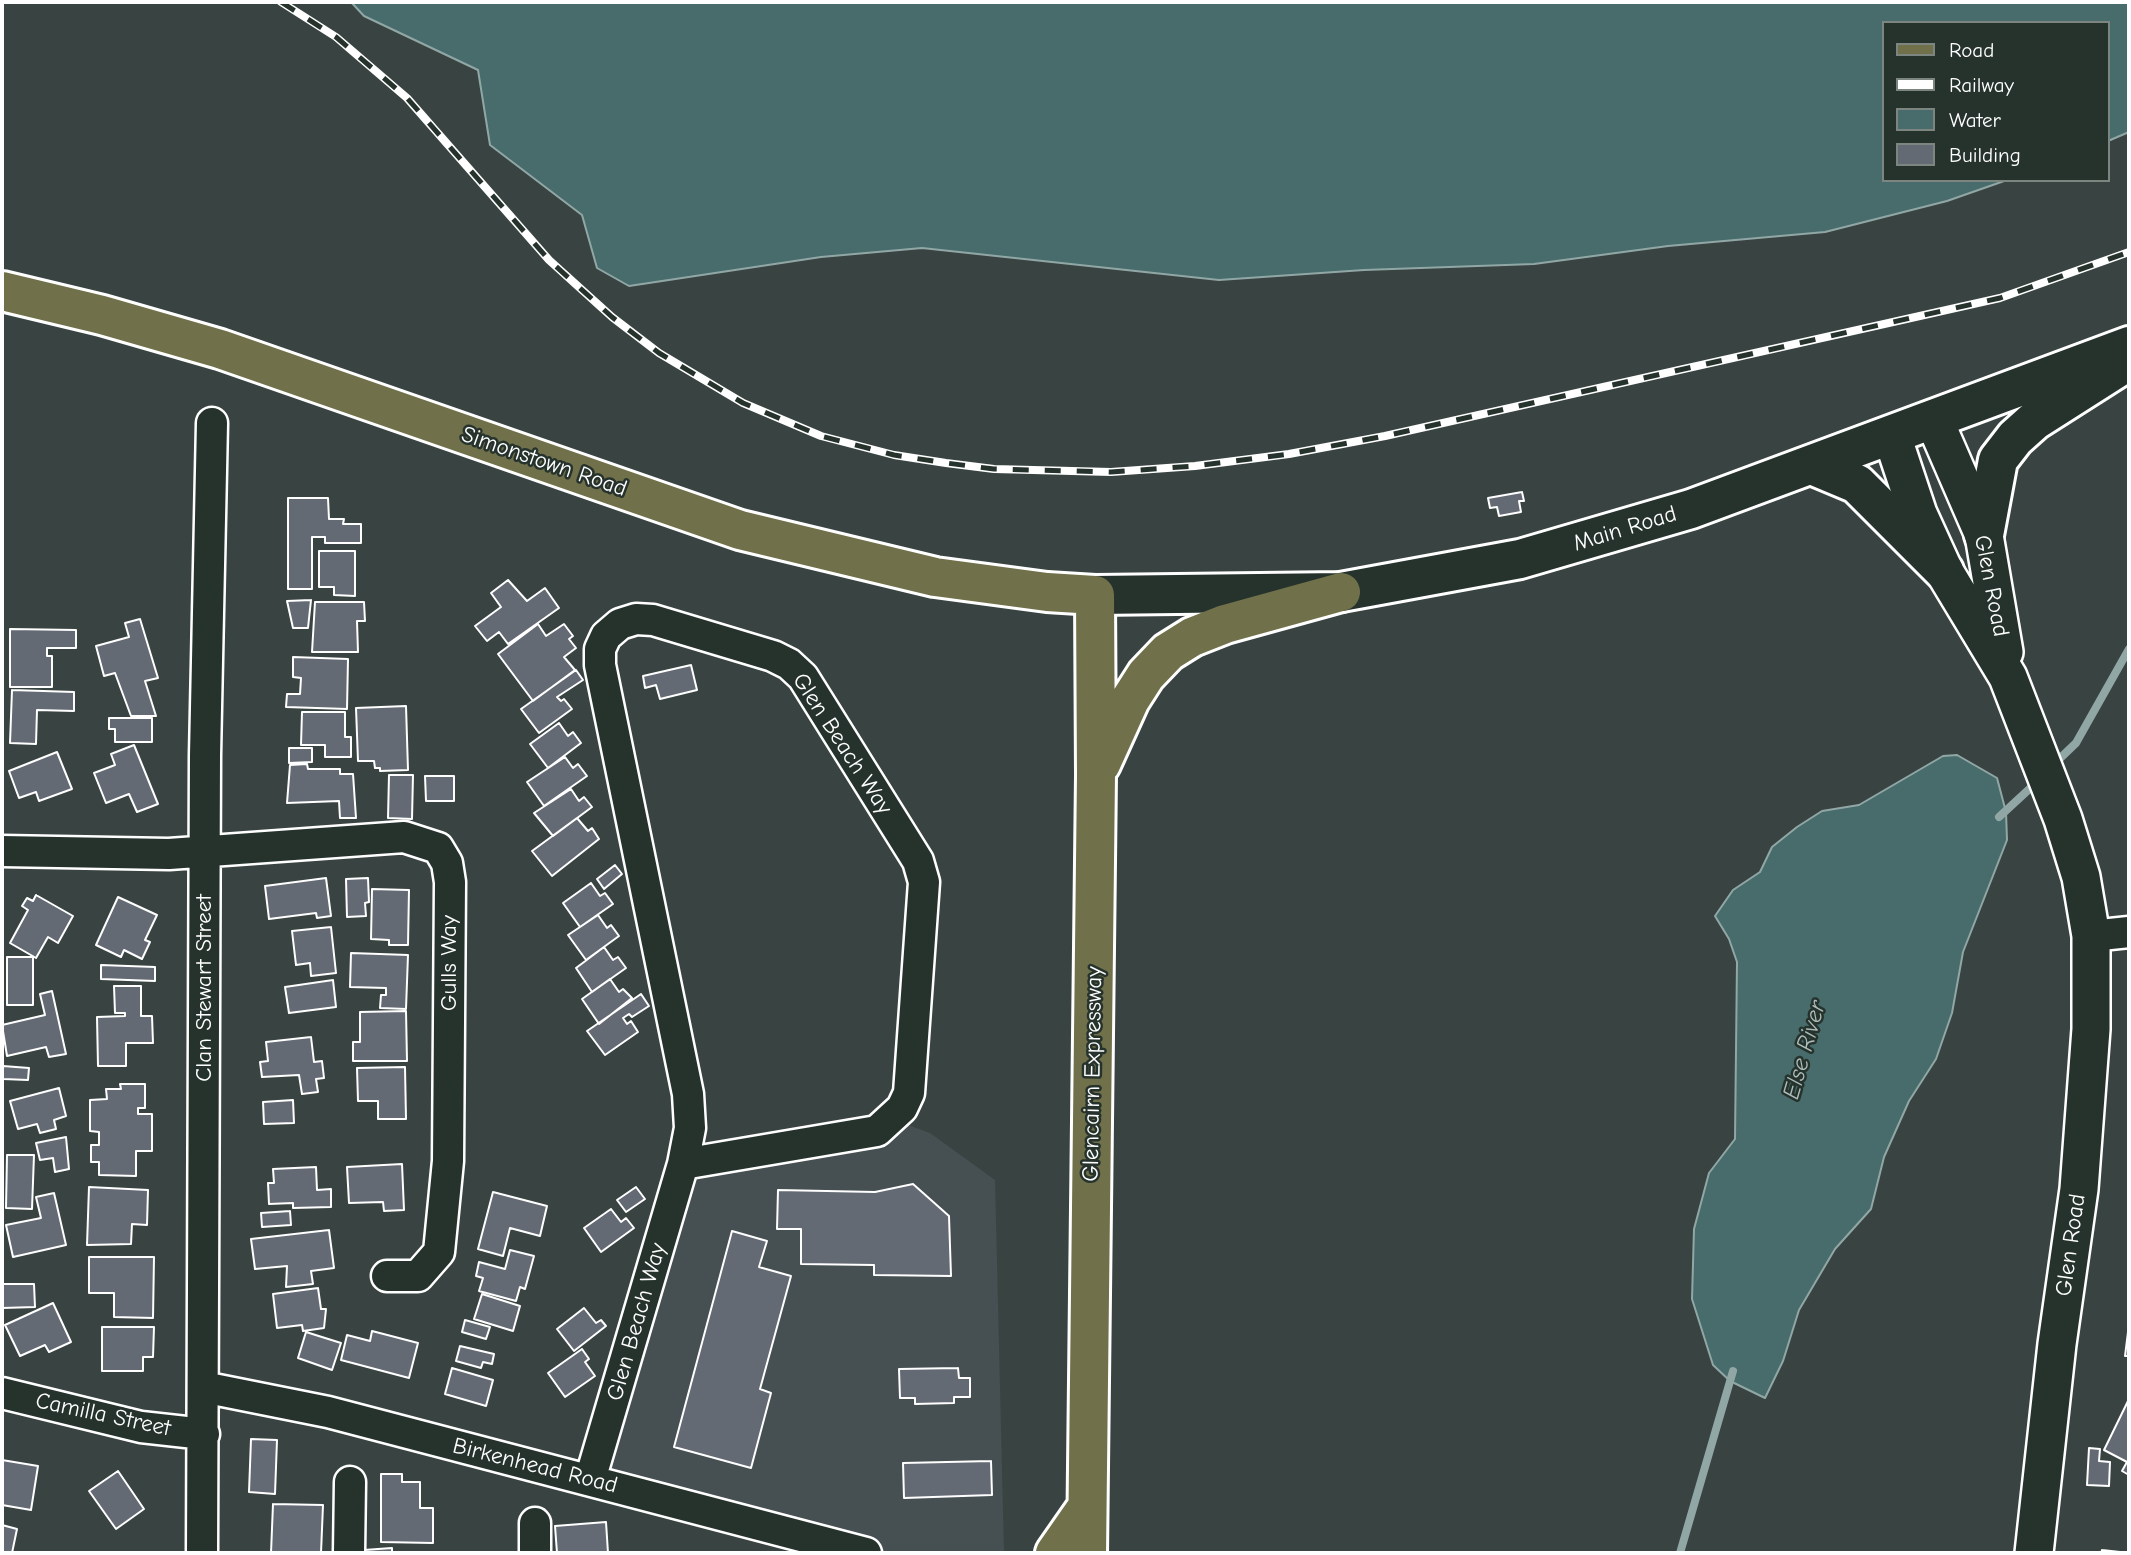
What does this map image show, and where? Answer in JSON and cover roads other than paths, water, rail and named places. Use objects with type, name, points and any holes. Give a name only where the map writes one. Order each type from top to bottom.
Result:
[{"type":"main road","name":"Simonstown Road","points":[[2,291],[102,315],[220,349],[740,530],[822,553],[935,577],[1047,592],[1095,595]]},
{"type":"main road","name":"Main Road","points":[[1095,595],[1341,592],[1531,556],[1641,526],[1814,466],[2129,346]]},
{"type":"main road","points":[[1984,535],[1998,460],[2015,438],[2034,421],[2129,360]]},
{"type":"main road","points":[[1814,466],[1857,484],[1944,570]]},
{"type":"main road","points":[[1096,775],[1130,700],[1146,675],[1168,652],[1192,637],[1225,624],[1341,592]]},
{"type":"main road","name":"Glencairn Expressway","points":[[1087,1553],[1096,775],[1095,595]]},
{"type":"main road","points":[[1055,1553],[1087,1507]]},
{"type":"street","name":"Glen Road","points":[[1934,420],[1984,535],[2008,677]]},
{"type":"street","name":"Clan Stewart Street","points":[[202,1553],[205,851],[212,423]]},
{"type":"street","name":"Glen Road","points":[[1892,436],[1918,514],[1944,570],[2008,677],[2063,819],[2081,877],[2091,936],[2091,1030],[2080,1189],[2057,1344],[2034,1553]]},
{"type":"street","name":"Glen Beach Way","points":[[590,1480],[683,1164],[690,1128],[688,1094],[600,665],[600,649],[606,636],[620,624],[636,619],[653,620],[773,656],[789,664],[803,677],[911,849],[924,882],[909,1093],[897,1114],[877,1131],[683,1164]]},
{"type":"street","name":"Gulls Way","points":[[2,851],[169,854],[404,837],[438,848],[447,863],[450,883],[447,1161],[439,1252],[418,1276],[387,1276]]},
{"type":"street","points":[[2091,936],[2129,932]]},
{"type":"street","name":"Birkenhead Road","points":[[203,1387],[328,1412],[866,1553]]},
{"type":"street","name":"Camilla Street","points":[[2,1393],[141,1427],[204,1434]]},
{"type":"street","points":[[349,1553],[350,1482]]},
{"type":"street","points":[[536,1524],[536,1553]]},
{"type":"water","points":[[351,2],[2129,2],[2129,132],[2110,140],[2110,21],[1882,21],[1882,182],[2001,182],[1947,201],[1825,232],[1668,246],[1534,264],[1364,270],[1219,280],[922,248],[821,257],[629,286],[597,268],[582,215],[490,145],[478,70],[364,16]]},
{"type":"water","points":[[1957,755],[1997,778],[2006,812],[2007,840],[1963,952],[1952,1013],[1936,1059],[1909,1101],[1884,1157],[1871,1209],[1835,1249],[1799,1310],[1783,1361],[1765,1398],[1730,1381],[1713,1365],[1692,1299],[1694,1229],[1709,1173],[1735,1139],[1737,962],[1729,939],[1715,916],[1733,890],[1760,872],[1772,847],[1797,827],[1822,811],[1859,805],[1943,756]]},
{"type":"waterway","name":"Else River","points":[[2052,766],[2076,743],[2129,649]]},
{"type":"waterway","name":"Else River","points":[[1999,817],[2038,781]]},
{"type":"waterway","name":"Else River","points":[[1680,1553],[1733,1371]]},
{"type":"railway","points":[[281,2],[336,37],[407,98],[549,260],[612,317],[659,353],[743,403],[821,436],[894,455],[946,463],[994,469],[1111,472],[1195,466],[1289,454],[1385,436],[2000,298],[2129,252]]}]
